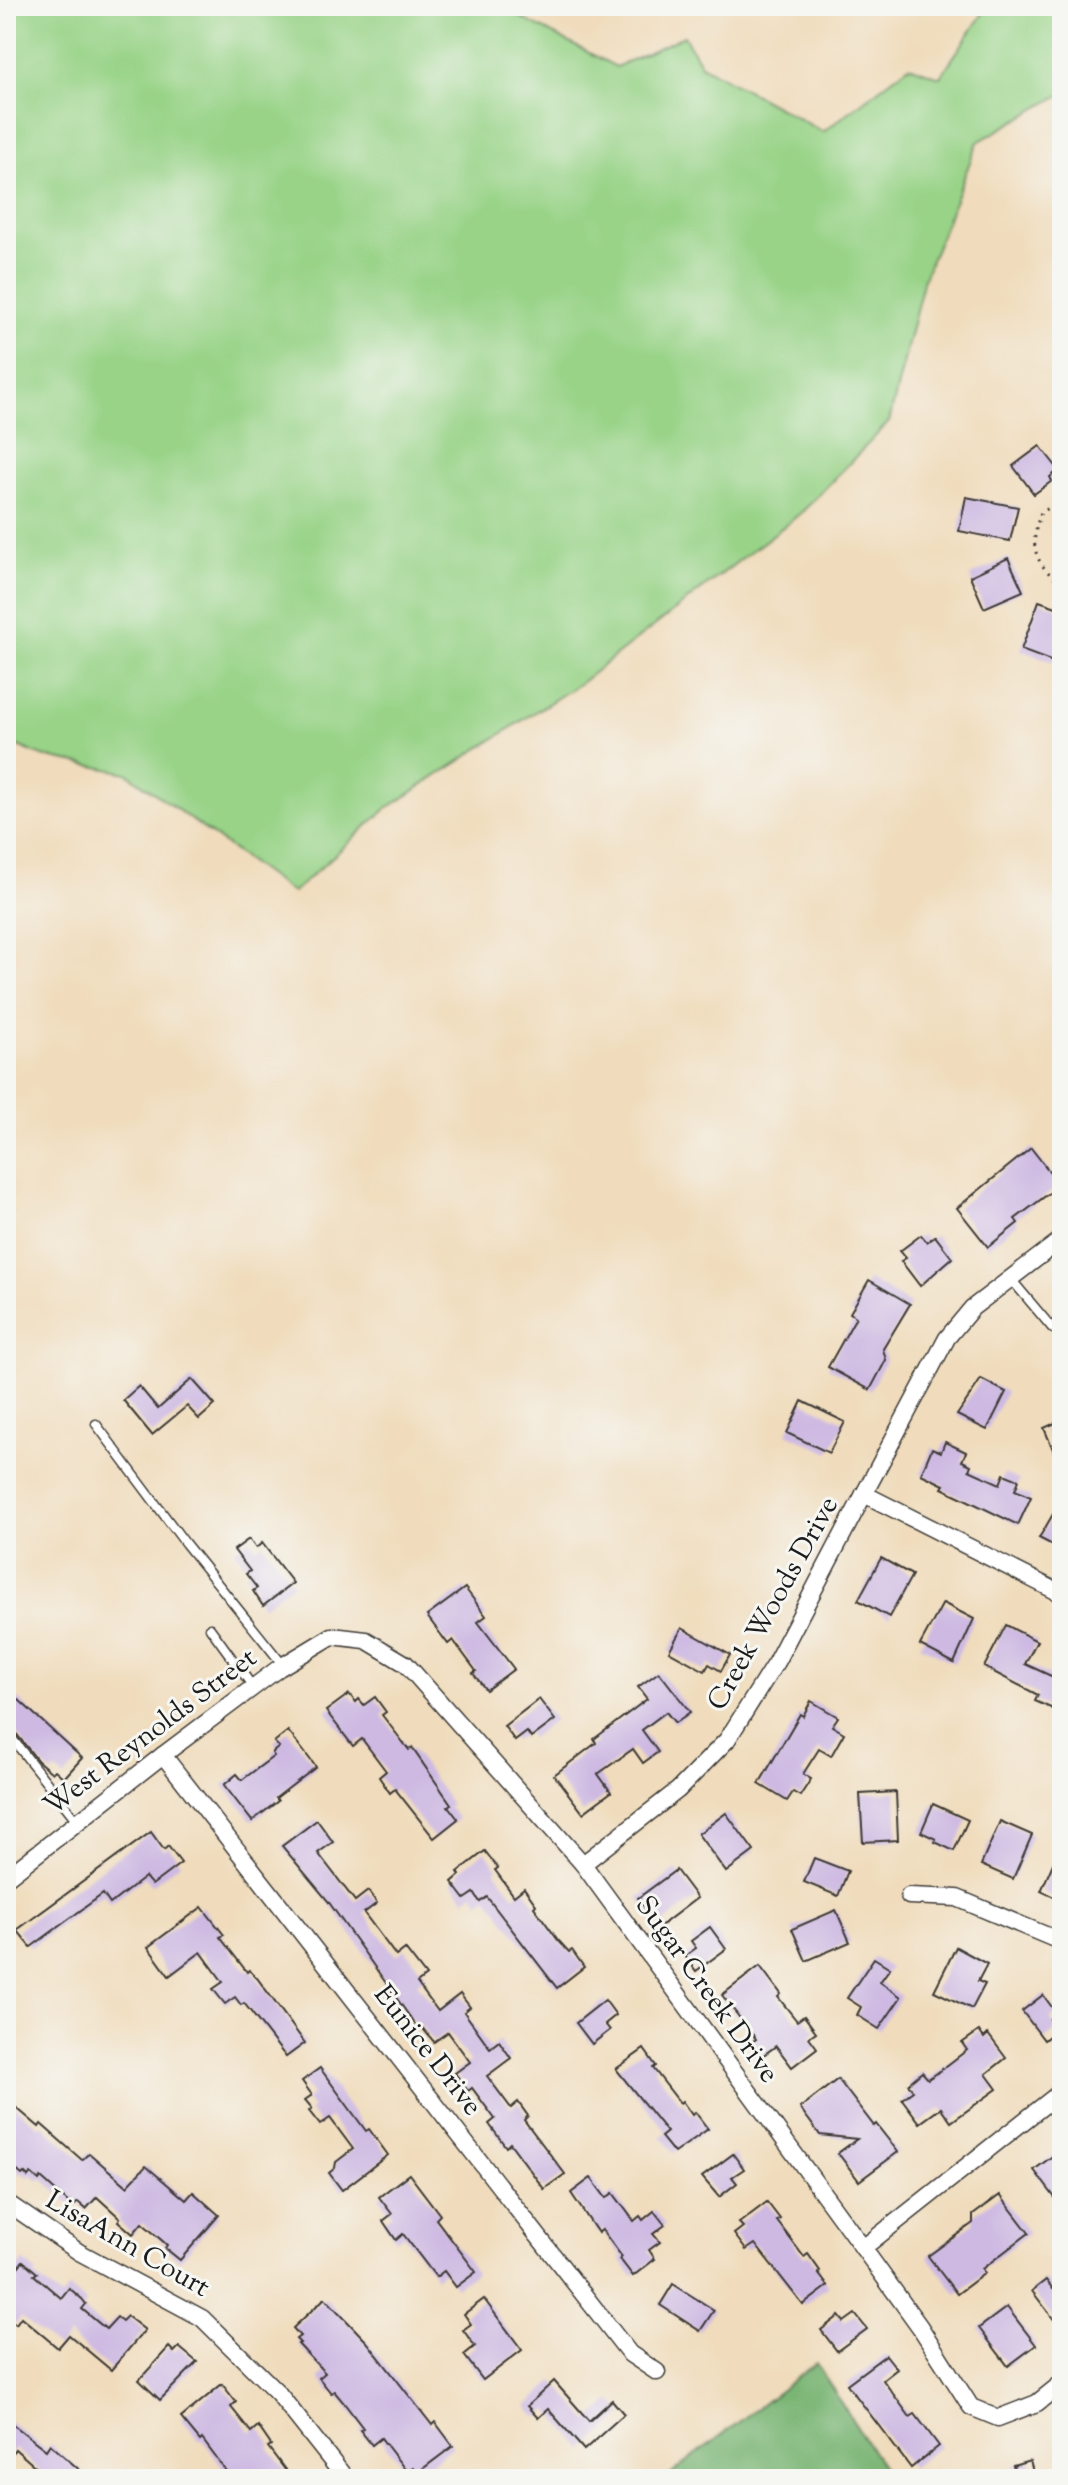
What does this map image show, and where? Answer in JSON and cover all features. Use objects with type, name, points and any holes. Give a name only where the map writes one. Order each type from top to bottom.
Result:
[{"type":"street","name":"Creek Woods Drive","points":[[583,1864],[678,1790],[727,1740],[776,1662],[947,1338],[972,1308],[1062,1239]]},
{"type":"street","name":"Creek Woods Drive","points":[[864,1494],[1062,1594]]},
{"type":"street","name":"West Reynolds Street","points":[[6,1878],[253,1687],[332,1636]]},
{"type":"street","name":"Sugar Creek Drive","points":[[332,1636],[366,1640],[406,1664],[583,1864],[920,2327],[971,2407],[998,2418],[1037,2403],[1062,2383]]},
{"type":"street","name":"Eunice Drive","points":[[163,1755],[630,2354],[657,2372]]},
{"type":"street","points":[[909,1896],[957,1898],[1062,1942]]},
{"type":"street","points":[[863,2248],[1062,2091]]},
{"type":"street","name":"LisaAnn Court","points":[[6,2202],[79,2252],[202,2318],[278,2393],[346,2479]]},
{"type":"lane","points":[[1011,1278],[1053,1329]]},
{"type":"lane","points":[[96,1424],[198,1560],[284,1665]]},
{"type":"lane","points":[[210,1628],[253,1687]]},
{"type":"lane","points":[[6,1731],[78,1822]]},
{"type":"path","points":[[1062,502],[1041,512],[1034,542],[1040,563],[1062,584]]},
{"type":"green space","points":[[6,6],[507,6],[516,15],[616,67],[684,36],[701,65],[823,132],[909,66],[940,77],[988,6],[1062,6],[1062,94],[978,142],[924,278],[889,422],[801,513],[580,683],[386,809],[292,893],[127,773],[42,756],[6,741]]},
{"type":"green space","points":[[816,2363],[890,2479],[664,2479]]},
{"type":"building","points":[[1040,446],[1059,470],[1050,477],[1052,481],[1034,494],[1013,466]]},
{"type":"building","points":[[966,497],[1018,507],[1010,541],[959,531]]},
{"type":"building","points":[[1008,558],[1023,591],[984,608],[970,576]]},
{"type":"building","points":[[1039,601],[1062,609],[1062,640],[1053,662],[1021,650]]},
{"type":"building","points":[[1031,1148],[1060,1185],[1015,1219],[1018,1223],[988,1247],[957,1208]]},
{"type":"building","points":[[921,1235],[927,1242],[935,1236],[952,1258],[920,1286],[901,1261],[906,1258],[900,1251]]},
{"type":"building","points":[[869,1280],[910,1304],[883,1349],[886,1360],[870,1390],[828,1367],[856,1317],[850,1313]]},
{"type":"building","points":[[192,1379],[215,1405],[199,1419],[187,1406],[152,1435],[123,1400],[139,1386],[158,1409]]},
{"type":"building","points":[[981,1379],[1006,1392],[987,1430],[957,1415]]},
{"type":"building","points":[[802,1401],[845,1422],[829,1453],[787,1433]]},
{"type":"building","points":[[1062,1420],[1062,1471],[1044,1428]]},
{"type":"building","points":[[945,1442],[966,1452],[962,1461],[971,1465],[969,1470],[1000,1484],[1004,1474],[1019,1480],[1015,1490],[1031,1497],[1018,1525],[942,1488],[944,1485],[921,1474],[932,1448],[941,1452]]},
{"type":"building","points":[[1062,1499],[1062,1550],[1039,1538]]},
{"type":"building","points":[[249,1539],[256,1548],[262,1543],[293,1583],[263,1606],[253,1591],[257,1588],[246,1574],[250,1571],[234,1550]]},
{"type":"building","points":[[881,1558],[912,1575],[889,1617],[858,1600]]},
{"type":"building","points":[[465,1588],[486,1616],[478,1622],[514,1669],[486,1690],[453,1640],[448,1644],[427,1616]]},
{"type":"building","points":[[943,1603],[974,1619],[954,1663],[920,1645]]},
{"type":"building","points":[[1006,1625],[1037,1641],[1025,1664],[1062,1681],[1062,1713],[1035,1701],[1038,1695],[984,1667]]},
{"type":"building","points":[[682,1628],[730,1655],[721,1671],[709,1664],[705,1671],[669,1651]]},
{"type":"building","points":[[659,1672],[690,1712],[675,1723],[666,1712],[642,1730],[658,1752],[643,1763],[633,1749],[598,1774],[611,1792],[583,1813],[554,1775],[596,1743],[594,1739],[647,1699],[638,1687]]},
{"type":"building","points":[[6,1688],[82,1758],[64,1778],[38,1761],[6,1724]]},
{"type":"building","points":[[349,1694],[364,1705],[375,1697],[386,1712],[382,1715],[409,1750],[412,1748],[451,1804],[448,1806],[458,1819],[434,1838],[395,1789],[390,1793],[379,1777],[386,1771],[362,1739],[353,1746],[326,1711]]},
{"type":"building","points":[[539,1699],[555,1720],[531,1738],[527,1732],[515,1741],[504,1726]]},
{"type":"building","points":[[811,1701],[838,1717],[832,1726],[844,1733],[831,1756],[819,1749],[803,1774],[811,1779],[800,1796],[793,1792],[787,1801],[759,1784],[800,1714],[803,1716]]},
{"type":"building","points":[[288,1731],[316,1767],[252,1821],[224,1785],[237,1774],[242,1780],[274,1756],[272,1753],[279,1747],[274,1742]]},
{"type":"building","points":[[896,1792],[898,1840],[863,1842],[860,1794]]},
{"type":"building","points":[[933,1804],[968,1820],[954,1851],[921,1832]]},
{"type":"building","points":[[726,1813],[754,1851],[726,1872],[698,1834]]},
{"type":"building","points":[[317,1820],[333,1842],[318,1853],[355,1901],[368,1891],[377,1903],[364,1913],[396,1956],[405,1949],[426,1976],[417,1983],[438,2011],[460,1994],[470,2007],[464,2012],[490,2048],[499,2041],[511,2058],[487,2076],[511,2108],[518,2102],[528,2116],[524,2120],[565,2174],[544,2189],[510,2143],[506,2147],[489,2124],[495,2119],[472,2088],[468,2091],[455,2073],[470,2062],[448,2032],[434,2042],[420,2025],[417,2027],[328,1901],[282,1846]]},
{"type":"building","points":[[1000,1821],[1032,1835],[1013,1879],[981,1865]]},
{"type":"building","points":[[151,1832],[164,1850],[168,1846],[181,1863],[152,1885],[145,1877],[110,1904],[103,1894],[31,1947],[17,1930]]},
{"type":"building","points":[[1062,1843],[1062,1901],[1041,1891]]},
{"type":"building","points":[[485,1851],[514,1896],[524,1888],[558,1940],[569,1952],[572,1950],[584,1967],[557,1988],[487,1897],[480,1902],[474,1893],[465,1899],[452,1882],[460,1875],[458,1872]]},
{"type":"building","points":[[814,1858],[848,1871],[838,1896],[804,1882]]},
{"type":"building","points":[[676,1870],[697,1898],[659,1927],[638,1898]]},
{"type":"building","points":[[202,1907],[224,1935],[220,1937],[247,1972],[249,1970],[257,1978],[305,2043],[286,2057],[244,2003],[241,2005],[235,1997],[225,2004],[213,1989],[223,1982],[201,1952],[169,1976],[148,1947]]},
{"type":"building","points":[[836,1910],[850,1942],[806,1961],[792,1929]]},
{"type":"building","points":[[710,1927],[726,1949],[696,1971],[685,1956],[696,1948],[691,1941]]},
{"type":"building","points":[[956,1947],[987,1964],[978,1981],[985,1984],[972,2009],[934,1991]]},
{"type":"building","points":[[874,1958],[890,1968],[880,1982],[901,1997],[879,2029],[857,2015],[861,2007],[847,1998]]},
{"type":"building","points":[[760,1966],[797,2021],[804,2016],[816,2032],[809,2037],[817,2048],[792,2067],[776,2046],[762,2056],[752,2042],[756,2039],[722,1995]]},
{"type":"building","points":[[1043,1995],[1057,2014],[1050,2019],[1058,2029],[1044,2040],[1022,2011]]},
{"type":"building","points":[[605,2000],[616,2015],[605,2024],[610,2030],[592,2044],[576,2023]]},
{"type":"building","points":[[979,2031],[984,2038],[988,2034],[1006,2058],[986,2074],[997,2089],[951,2122],[941,2108],[920,2123],[902,2099],[913,2091],[908,2084],[922,2072],[928,2079],[937,2073],[967,2050],[962,2043]]},
{"type":"building","points":[[644,2049],[656,2066],[653,2068],[680,2103],[682,2101],[692,2115],[695,2112],[708,2129],[674,2153],[661,2137],[667,2132],[616,2069]]},
{"type":"building","points":[[320,2068],[366,2131],[369,2129],[388,2155],[342,2190],[329,2173],[336,2162],[353,2149],[330,2118],[320,2125],[305,2100],[312,2095],[302,2081]]},
{"type":"building","points":[[838,2079],[898,2152],[859,2181],[838,2153],[857,2139],[820,2135],[800,2108]]},
{"type":"building","points":[[6,2099],[39,2127],[41,2124],[82,2160],[89,2153],[127,2186],[146,2166],[186,2200],[193,2192],[219,2215],[180,2260],[142,2223],[133,2234],[97,2197],[86,2209],[78,2202],[70,2204],[41,2178],[39,2181],[31,2174],[28,2177],[24,2173],[22,2175],[6,2161]]},
{"type":"building","points":[[1062,2149],[1062,2207],[1034,2170]]},
{"type":"building","points":[[733,2154],[744,2169],[732,2177],[737,2183],[719,2197],[702,2177]]},
{"type":"building","points":[[409,2174],[440,2215],[436,2219],[476,2272],[456,2287],[444,2271],[436,2277],[403,2234],[396,2240],[383,2221],[392,2214],[379,2197]]},
{"type":"building","points":[[591,2178],[606,2198],[613,2193],[634,2221],[640,2216],[643,2220],[654,2211],[665,2225],[653,2234],[660,2242],[649,2250],[655,2259],[633,2276],[602,2230],[598,2233],[571,2193]]},
{"type":"building","points":[[1000,2195],[1029,2233],[982,2269],[985,2273],[957,2294],[928,2256],[973,2223],[973,2215]]},
{"type":"building","points":[[767,2202],[780,2219],[777,2221],[804,2257],[808,2254],[828,2286],[803,2305],[755,2244],[746,2250],[734,2234],[743,2227],[739,2223]]},
{"type":"building","points":[[23,2261],[61,2298],[69,2288],[86,2304],[82,2309],[106,2329],[117,2317],[122,2321],[127,2316],[145,2330],[111,2370],[69,2335],[58,2348],[21,2317],[16,2324],[6,2316],[6,2281]]},
{"type":"building","points":[[1046,2280],[1053,2289],[1062,2282],[1062,2330],[1032,2291]]},
{"type":"building","points":[[673,2284],[714,2310],[700,2331],[660,2305]]},
{"type":"building","points":[[325,2298],[367,2342],[432,2425],[435,2422],[453,2446],[417,2473],[413,2468],[407,2472],[381,2438],[372,2445],[344,2403],[319,2378],[325,2373],[298,2344],[296,2339],[300,2336],[293,2328]]},
{"type":"building","points":[[484,2299],[522,2350],[483,2380],[464,2355],[475,2346],[463,2330],[471,2324],[464,2314]]},
{"type":"building","points":[[1007,2307],[1036,2345],[1008,2366],[979,2328]]},
{"type":"building","points":[[855,2314],[867,2329],[837,2351],[821,2330],[839,2316],[844,2322]]},
{"type":"building","points":[[169,2347],[174,2352],[179,2347],[197,2362],[160,2400],[139,2380]]},
{"type":"building","points":[[886,2355],[897,2369],[883,2380],[910,2417],[915,2414],[939,2446],[911,2468],[847,2384]]},
{"type":"building","points":[[554,2381],[589,2421],[612,2400],[624,2414],[584,2450],[548,2409],[538,2418],[527,2406]]},
{"type":"building","points":[[222,2384],[236,2402],[231,2407],[251,2432],[258,2426],[271,2445],[268,2447],[292,2479],[232,2479],[202,2439],[200,2441],[181,2418]]},
{"type":"building","points":[[6,2419],[46,2450],[50,2444],[90,2479],[34,2479],[40,2471],[15,2449],[6,2460]]},
{"type":"building","points":[[1030,2461],[1035,2479],[1017,2479],[1013,2466]]}]
